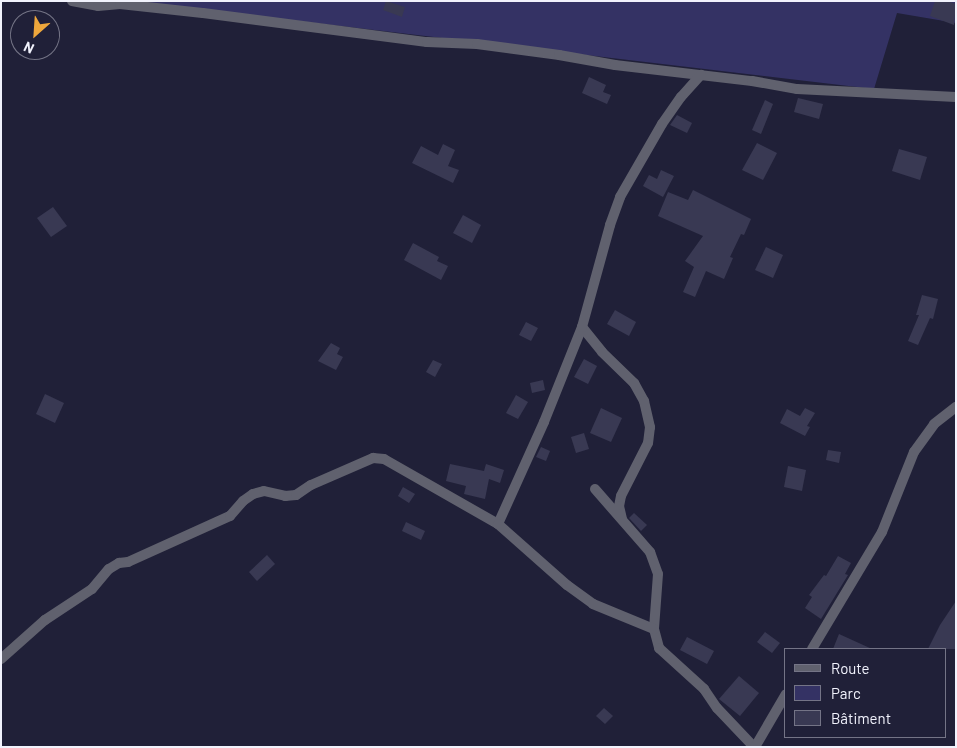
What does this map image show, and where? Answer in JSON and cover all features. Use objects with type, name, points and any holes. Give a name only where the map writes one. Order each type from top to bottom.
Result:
[{"type":"street","points":[[72,1],[98,6],[120,4],[204,13],[427,42],[477,44],[615,65],[752,80],[797,89],[956,97]]},
{"type":"street","points":[[498,524],[544,422],[582,328],[594,279],[620,197],[662,124],[681,96],[701,75]]},
{"type":"street","points":[[582,328],[602,352],[634,383],[644,401],[650,427],[648,443],[621,496],[619,506],[623,522]]},
{"type":"street","points":[[813,648],[882,532],[914,452],[934,424],[956,407]]},
{"type":"street","points":[[1,659],[45,620],[92,589],[109,569],[119,563],[128,562],[230,516],[243,501],[253,494],[264,491],[285,496],[296,495],[311,485],[373,458],[384,459],[498,524],[567,585],[593,604],[654,629]]},
{"type":"street","points":[[595,489],[650,552],[658,574],[654,629],[659,648],[704,689],[717,708],[755,747],[784,697]]},
{"type":"green space","points":[[129,1],[956,1],[956,23],[897,13],[874,89]]},
{"type":"building","points":[[386,1],[405,7],[402,17],[383,10]]},
{"type":"building","points":[[935,1],[947,1],[956,4],[954,25],[930,16]]},
{"type":"building","points":[[589,77],[606,85],[603,92],[611,95],[607,104],[582,93]]},
{"type":"building","points":[[798,98],[823,104],[819,119],[794,112]]},
{"type":"building","points":[[765,100],[773,104],[761,134],[752,130]]},
{"type":"building","points":[[677,115],[692,123],[687,133],[670,125]]},
{"type":"building","points":[[757,143],[777,153],[763,180],[742,170]]},
{"type":"building","points":[[443,144],[455,150],[448,166],[459,170],[453,183],[412,163],[421,146],[438,155]]},
{"type":"building","points":[[899,149],[927,157],[920,180],[892,171]]},
{"type":"building","points":[[661,170],[674,176],[663,197],[643,186],[649,175],[657,179]]},
{"type":"building","points":[[693,190],[751,219],[744,235],[741,234],[730,257],[733,258],[724,279],[706,271],[695,297],[683,292],[694,267],[685,261],[703,236],[658,216],[668,192],[688,200]]},
{"type":"building","points":[[53,207],[67,226],[51,237],[37,218]]},
{"type":"building","points":[[463,215],[481,225],[472,243],[453,233]]},
{"type":"building","points":[[413,243],[439,257],[437,261],[448,266],[441,280],[404,260]]},
{"type":"building","points":[[766,247],[783,255],[773,278],[755,270]]},
{"type":"building","points":[[922,295],[938,299],[933,319],[930,318],[918,345],[908,341],[919,315],[916,315]]},
{"type":"building","points":[[615,310],[636,322],[629,336],[607,324]]},
{"type":"building","points":[[526,322],[538,328],[531,341],[519,335]]},
{"type":"building","points":[[331,343],[340,348],[337,354],[343,357],[336,370],[318,361]]},
{"type":"building","points":[[584,359],[597,366],[588,384],[574,377]]},
{"type":"building","points":[[433,360],[442,364],[435,377],[426,372]]},
{"type":"building","points":[[543,380],[545,390],[532,393],[530,383]]},
{"type":"building","points":[[45,394],[64,403],[55,423],[36,414]]},
{"type":"building","points":[[516,395],[528,402],[518,419],[506,413]]},
{"type":"building","points":[[601,408],[622,418],[611,442],[590,433]]},
{"type":"building","points":[[805,408],[815,413],[807,426],[810,427],[805,436],[780,423],[787,409],[800,416]]},
{"type":"building","points":[[584,433],[589,449],[576,453],[571,437]]},
{"type":"building","points":[[541,447],[550,451],[546,461],[536,457]]},
{"type":"building","points":[[828,450],[841,452],[839,463],[826,460]]},
{"type":"building","points":[[450,464],[484,471],[486,464],[504,470],[500,483],[489,479],[485,499],[464,494],[466,486],[446,481]]},
{"type":"building","points":[[788,466],[806,470],[802,491],[784,487]]},
{"type":"building","points":[[403,487],[415,494],[409,503],[398,496]]},
{"type":"building","points":[[634,513],[647,525],[641,531],[629,518]]},
{"type":"building","points":[[406,522],[425,531],[421,540],[402,531]]},
{"type":"building","points":[[267,555],[275,564],[257,581],[249,572]]},
{"type":"building","points":[[838,556],[851,563],[845,574],[848,575],[821,619],[805,608],[812,597],[809,595],[824,575],[826,576]]},
{"type":"building","points":[[956,601],[956,649],[928,648],[940,625]]},
{"type":"building","points":[[765,632],[780,643],[772,653],[757,642]]},
{"type":"building","points":[[839,634],[870,648],[833,648]]},
{"type":"building","points":[[687,637],[714,651],[707,664],[680,650]]},
{"type":"building","points":[[739,676],[759,693],[740,716],[719,699]]},
{"type":"building","points":[[604,708],[613,716],[605,724],[596,716]]}]
